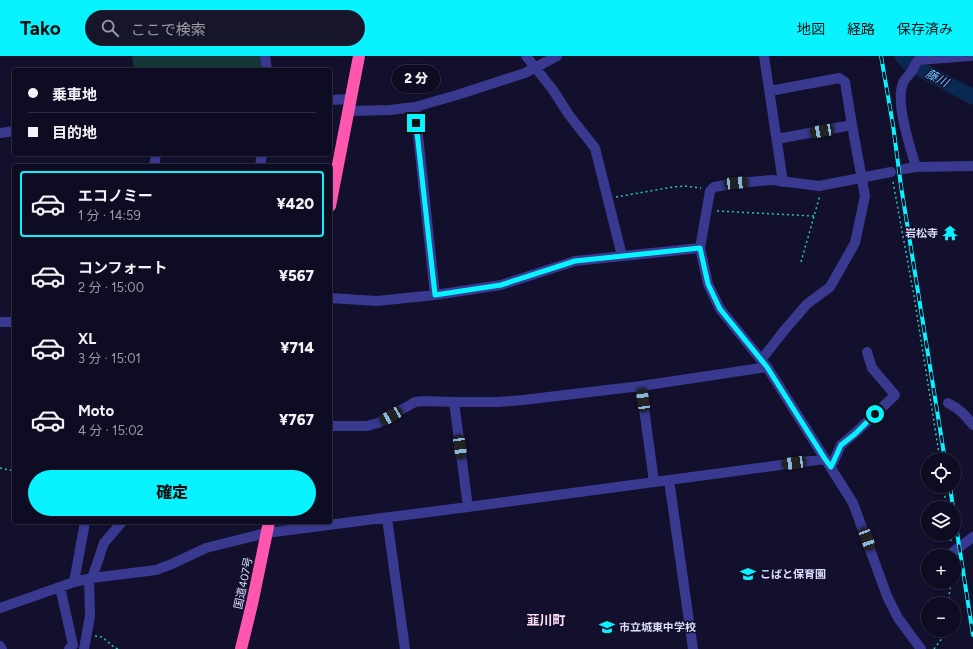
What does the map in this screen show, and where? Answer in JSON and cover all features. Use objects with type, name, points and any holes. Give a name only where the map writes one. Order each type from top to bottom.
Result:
[{"type":"highway","points":[[332,195],[359,56]]},
{"type":"highway","name":"国道407号","points":[[241,649],[268,528]]},
{"type":"street","points":[[265,56],[267,68]]},
{"type":"street","points":[[526,56],[536,67],[569,115],[595,148],[622,256]]},
{"type":"street","points":[[348,111],[390,110],[415,107],[457,95],[525,72],[557,56]]},
{"type":"street","points":[[764,56],[784,182]]},
{"type":"street","points":[[916,168],[904,125],[901,103],[901,88],[904,79],[912,71],[917,58],[970,56]]},
{"type":"street","points":[[332,426],[367,426],[378,423],[415,402],[499,402],[641,386],[764,364],[783,332],[807,304],[830,288],[855,243],[866,196],[845,82],[839,78],[770,91]]},
{"type":"street","points":[[332,100],[351,99]]},
{"type":"street","points":[[415,107],[435,295]]},
{"type":"street","points":[[777,138],[852,125]]},
{"type":"street","points":[[0,133],[12,131]]},
{"type":"street","points":[[904,169],[973,166]]},
{"type":"street","points":[[891,172],[819,186],[772,180],[736,183],[714,188],[710,191],[700,248],[708,284],[720,309],[764,364],[853,502],[893,609],[921,649]]},
{"type":"street","points":[[332,298],[377,300],[435,295],[501,285],[575,261],[700,248]]},
{"type":"street","points":[[0,322],[12,322]]},
{"type":"street","points":[[831,467],[841,445],[855,434],[895,395],[872,368],[867,352]]},
{"type":"street","points":[[641,386],[654,482]]},
{"type":"street","points":[[454,402],[468,508]]},
{"type":"street","points":[[948,403],[964,412],[973,425]]},
{"type":"street","points":[[332,523],[387,518],[468,508],[825,459]]},
{"type":"street","points":[[669,480],[693,649]]},
{"type":"street","points":[[387,518],[405,649]]},
{"type":"street","points":[[74,582],[85,524]]},
{"type":"street","points":[[84,649],[90,616],[90,578],[104,543],[120,524]]},
{"type":"street","points":[[0,608],[74,582],[90,578],[156,570],[206,548],[268,528],[316,524]]},
{"type":"street","points":[[957,549],[973,537]]},
{"type":"street","points":[[60,587],[73,645],[68,649]]},
{"type":"path","points":[[891,172],[914,296],[939,453]]},
{"type":"path","points":[[801,262],[823,185]]},
{"type":"path","points":[[608,199],[685,186],[710,191]]},
{"type":"path","points":[[707,211],[814,216]]},
{"type":"path","points":[[0,468],[12,471]]},
{"type":"path","points":[[89,636],[102,637],[115,648],[119,649]]},
{"type":"path","points":[[934,649],[943,637]]},
{"type":"green space","points":[[132,56],[261,56],[264,68],[134,68]]},
{"type":"waterway","name":"藤川","points":[[902,56],[907,62],[973,97]]},
{"type":"railway","points":[[881,56],[944,453]]},
{"type":"railway","points":[[951,493],[952,501]]},
{"type":"railway","points":[[958,541],[973,635]]},
{"type":"place","name":"岩松寺","points":[[950,233]]},
{"type":"place","name":"こばと保育園","points":[[748,574]]},
{"type":"place","name":"市立城東中学校","points":[[607,627]]},
{"type":"district","name":"韮川町","points":[[546,620]]},
{"type":"route","points":[[416,123],[435,295],[501,285],[575,261],[700,248],[708,284],[720,309],[767,367],[831,467],[841,445],[855,434],[875,414]]}]
